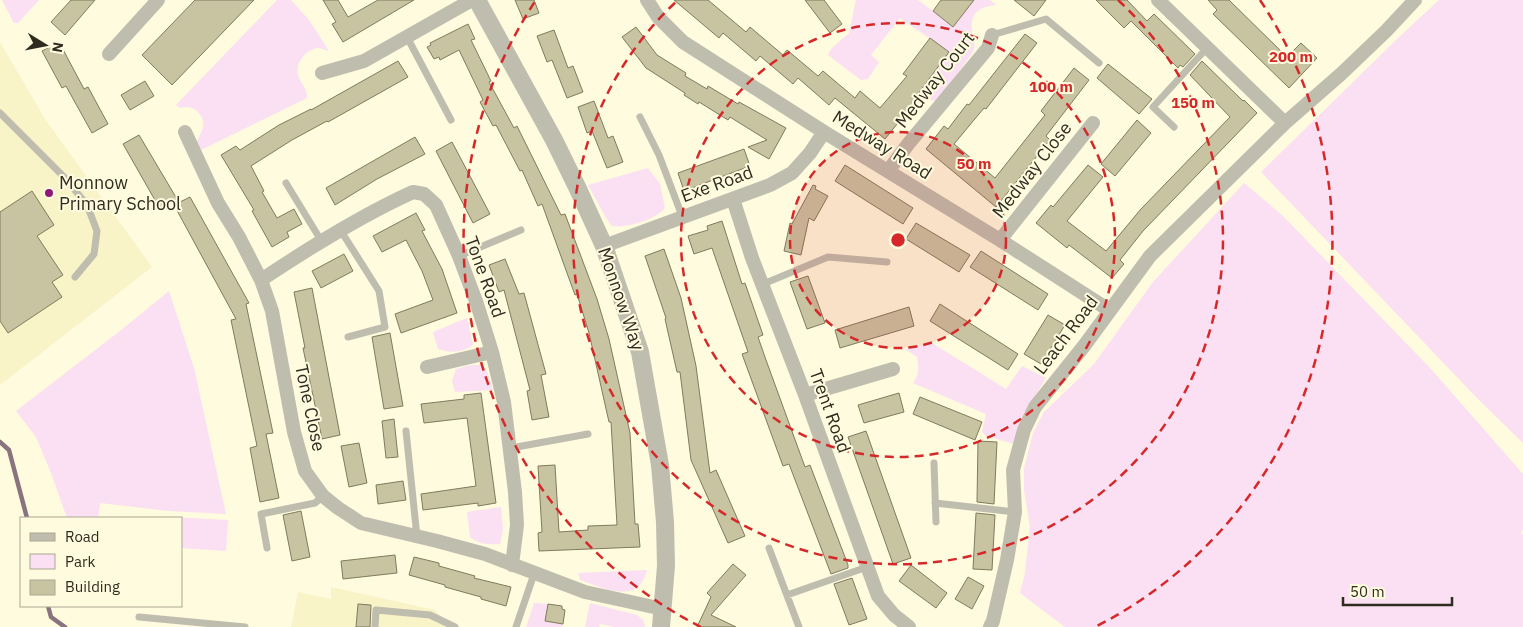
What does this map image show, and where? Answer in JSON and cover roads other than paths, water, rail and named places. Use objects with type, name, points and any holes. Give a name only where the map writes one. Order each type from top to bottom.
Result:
[{"type":"street","points":[[109,54],[158,0]]},
{"type":"street","points":[[322,73],[364,61],[472,0]]},
{"type":"street","name":"Monnow Way","points":[[477,0],[554,140],[604,246],[640,352],[660,465],[665,522],[666,566],[660,627]]},
{"type":"street","name":"Medway Road","points":[[647,0],[658,17],[683,42],[1109,310]]},
{"type":"street","points":[[1158,0],[1285,123]]},
{"type":"street","name":"Leach Road","points":[[990,627],[1008,560],[1015,512],[1013,470],[1024,430],[1035,407],[1084,346],[1150,256],[1285,123],[1348,68],[1415,0]]},
{"type":"street","name":"Medway Court","points":[[888,171],[988,48],[992,35]]},
{"type":"street","name":"Medway Close","points":[[1000,240],[1093,123]]},
{"type":"street","name":"Tone Close","points":[[185,132],[218,203],[240,237],[272,311],[294,432],[305,471],[323,496],[361,523],[485,554],[585,592],[663,609]]},
{"type":"street","name":"Exe Road","points":[[604,246],[770,185],[792,173],[810,153],[824,132]]},
{"type":"street","name":"Tone Road","points":[[260,280],[341,231],[413,192],[424,194],[436,205],[459,256],[477,304],[492,352],[504,402],[517,525],[512,565]]},
{"type":"street","name":"Trent Road","points":[[733,198],[752,258],[805,395],[878,596],[894,615],[909,627]]},
{"type":"street","points":[[427,367],[492,352]]},
{"type":"street","points":[[805,395],[893,369]]},
{"type":"lane","points":[[992,35],[1046,19],[1100,63]]},
{"type":"lane","points":[[407,37],[451,120]]},
{"type":"lane","points":[[1174,127],[1153,107],[1207,48]]},
{"type":"lane","points":[[0,113],[66,179],[88,205],[97,232],[94,254],[75,277]]},
{"type":"lane","points":[[640,117],[662,163],[682,216]]},
{"type":"lane","points":[[286,183],[322,242]]},
{"type":"lane","points":[[459,256],[521,230]]},
{"type":"lane","points":[[341,231],[378,290],[385,327],[348,337]]},
{"type":"lane","points":[[763,284],[828,257],[887,262]]},
{"type":"lane","points":[[406,431],[417,537]]},
{"type":"lane","points":[[510,448],[588,434]]},
{"type":"lane","points":[[934,463],[936,522]]},
{"type":"lane","points":[[267,548],[261,514],[315,503],[323,496]]},
{"type":"lane","points":[[935,503],[1015,512]]},
{"type":"lane","points":[[769,548],[799,627]]},
{"type":"lane","points":[[787,595],[867,567]]},
{"type":"lane","points":[[516,627],[534,574]]},
{"type":"lane","points":[[375,627],[376,610],[430,615],[455,627]]},
{"type":"lane","points":[[139,617],[246,627]]},
{"type":"waterway","points":[[0,442],[9,450],[27,517]]},
{"type":"waterway","points":[[48,607],[51,617],[65,627]]},
{"type":"place","name":"Monnow Primary School","points":[[49,193]]}]
